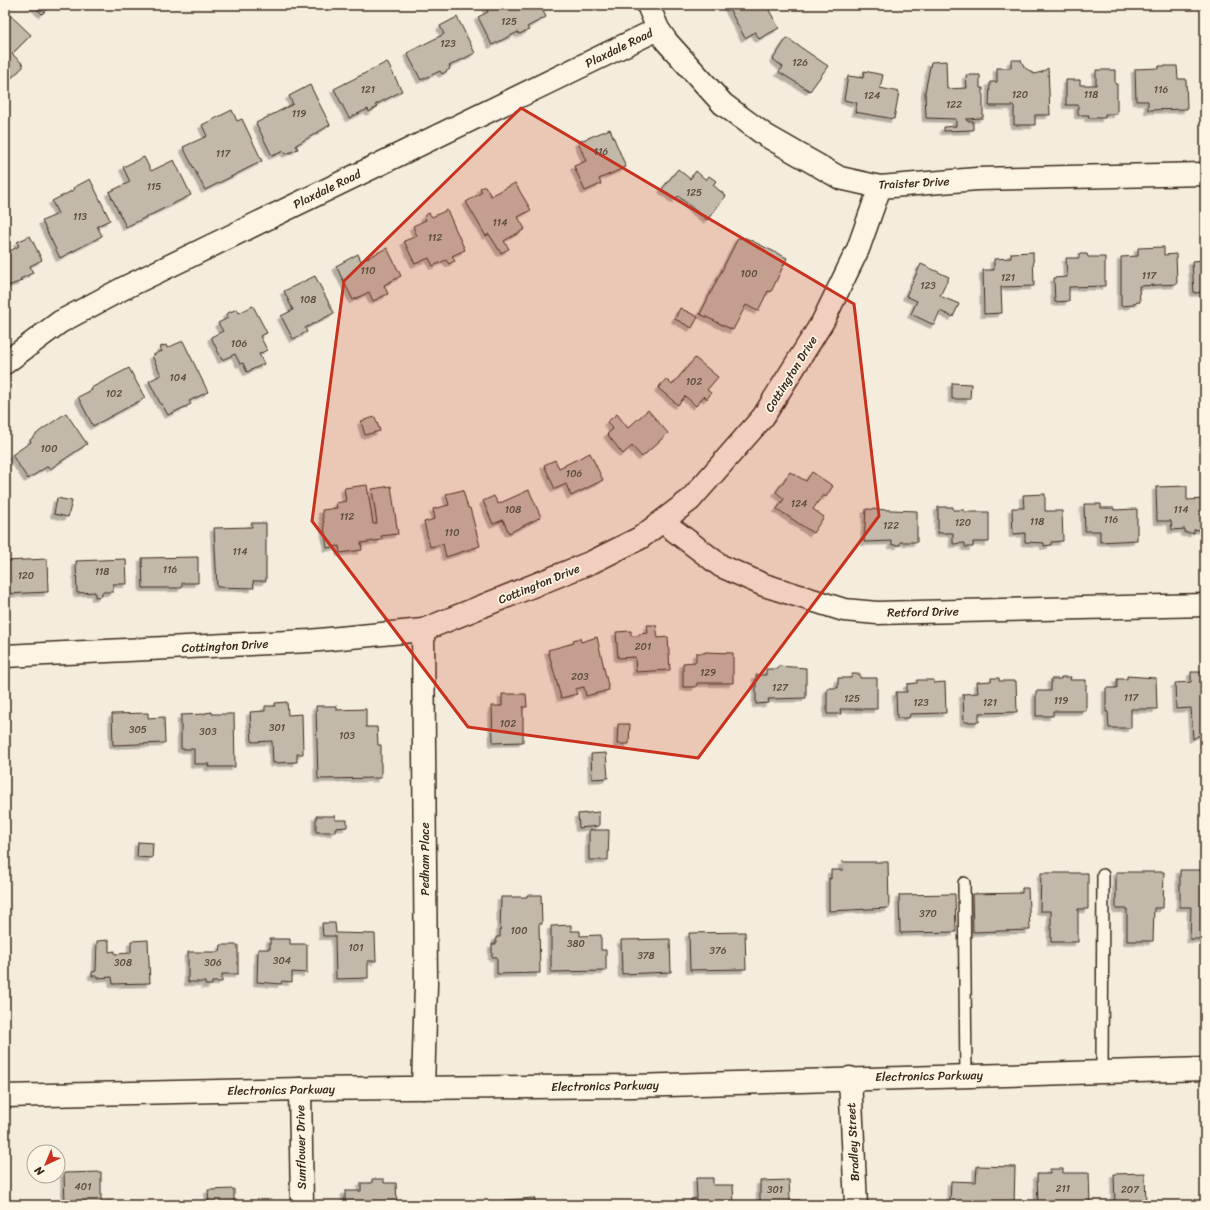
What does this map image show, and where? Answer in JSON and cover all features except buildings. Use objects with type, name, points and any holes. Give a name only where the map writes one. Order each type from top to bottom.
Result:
[{"type":"street","name":"Traister Drive","points":[[648,5],[658,29],[667,42],[723,104],[765,135],[840,178],[880,187],[977,179],[1205,174]]},
{"type":"street","name":"Plaxdale Road","points":[[5,363],[60,322],[124,288],[658,29]]},
{"type":"street","name":"Cottington Drive","points":[[5,656],[309,642],[424,630],[592,562],[640,538],[690,500],[763,417],[823,321],[858,249],[880,187]]},
{"type":"street","name":"Retford Drive","points":[[663,522],[721,566],[764,585],[844,610],[877,613],[1205,605]]},
{"type":"street","name":"Pedham Place","points":[[423,1088],[426,984],[424,630]]},
{"type":"street","name":"Electronics Parkway","points":[[5,1096],[300,1089],[634,1086],[850,1078],[1205,1069]]},
{"type":"street","name":"Bradley Street","points":[[850,1078],[856,1205]]},
{"type":"street","name":"Sunflower Drive","points":[[300,1089],[302,1205]]},
{"type":"lane","points":[[1102,1072],[1103,874]]},
{"type":"lane","points":[[964,883],[966,1075]]},
{"type":"highlighted area","points":[[521,108],[854,304],[879,516],[698,758],[468,727],[312,521],[344,281]]}]
